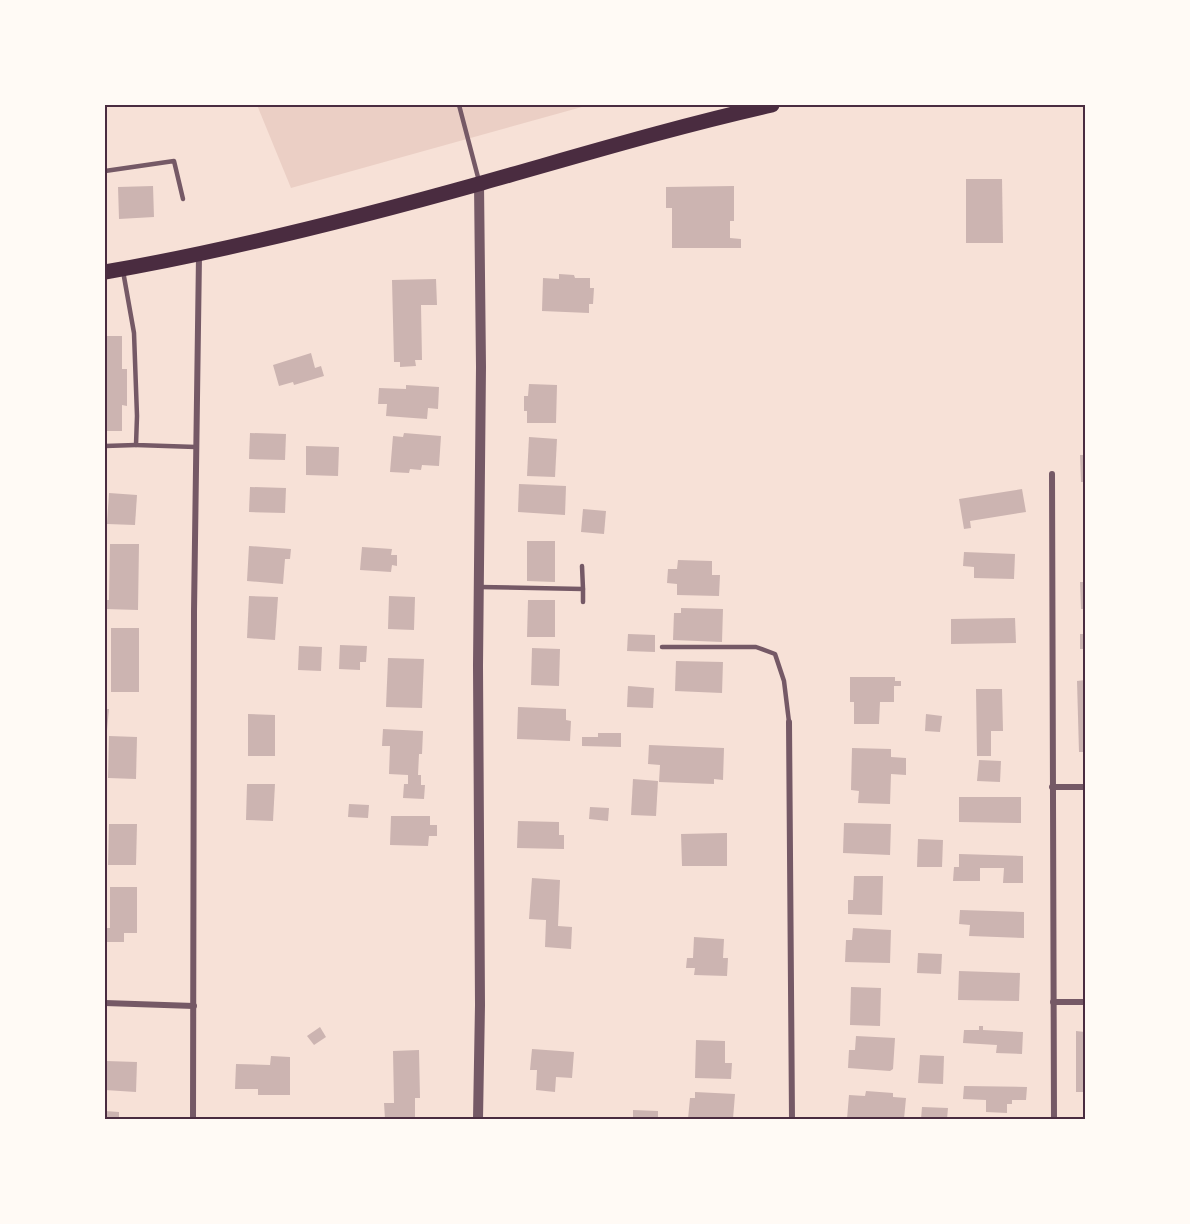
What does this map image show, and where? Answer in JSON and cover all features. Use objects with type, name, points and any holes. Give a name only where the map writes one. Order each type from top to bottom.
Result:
[{"type":"main road","points":[[105,272],[199,255],[288,235],[480,184],[680,127],[772,105]]},
{"type":"street","points":[[478,1119],[480,184]]},
{"type":"street","points":[[193,1119],[194,612],[199,255]]},
{"type":"street","points":[[1053,474],[1054,1119]]},
{"type":"street","points":[[789,722],[792,1119]]},
{"type":"street","points":[[1052,787],[1085,787]]},
{"type":"street","points":[[105,1002],[194,1006]]},
{"type":"street","points":[[1053,1002],[1085,1002]]},
{"type":"lane","points":[[459,105],[480,184]]},
{"type":"lane","points":[[105,171],[174,161],[183,199]]},
{"type":"lane","points":[[122,269],[134,333],[138,416],[136,445]]},
{"type":"lane","points":[[105,446],[196,447]]},
{"type":"lane","points":[[582,566],[583,602]]},
{"type":"lane","points":[[479,587],[583,590]]},
{"type":"lane","points":[[662,647],[756,647],[775,654],[784,681],[789,722]]},
{"type":"shaded area","points":[[257,105],[589,105],[291,188]]},
{"type":"building","points":[[966,179],[1002,179],[1003,243],[966,243]]},
{"type":"building","points":[[153,186],[154,217],[119,219],[118,187]]},
{"type":"building","points":[[734,186],[734,221],[730,221],[730,238],[741,239],[741,248],[672,248],[672,208],[666,208],[666,187]]},
{"type":"building","points":[[559,274],[574,275],[575,278],[590,278],[590,288],[594,288],[593,304],[589,304],[589,313],[542,311],[543,278],[559,279]]},
{"type":"building","points":[[436,279],[437,305],[421,305],[422,360],[415,360],[416,366],[400,367],[400,362],[394,362],[392,280]]},
{"type":"building","points":[[105,336],[122,336],[122,369],[127,369],[127,406],[122,405],[122,431],[105,431]]},
{"type":"building","points":[[311,353],[315,368],[321,366],[324,376],[294,385],[293,382],[279,386],[273,365]]},
{"type":"building","points":[[529,384],[557,385],[556,423],[527,423],[524,396],[528,396]]},
{"type":"building","points":[[406,385],[439,387],[438,409],[428,408],[427,419],[386,416],[387,404],[378,404],[379,388],[406,389]]},
{"type":"building","points":[[250,433],[286,434],[285,460],[249,459]]},
{"type":"building","points":[[404,433],[441,436],[439,466],[422,465],[421,470],[410,469],[409,473],[390,472],[393,436],[403,437]]},
{"type":"building","points":[[529,437],[557,439],[555,477],[527,476]]},
{"type":"building","points":[[306,446],[339,447],[338,476],[306,475]]},
{"type":"building","points":[[1080,455],[1085,455],[1085,482],[1081,482]]},
{"type":"building","points":[[519,484],[566,486],[565,515],[518,512]]},
{"type":"building","points":[[250,487],[286,488],[285,513],[249,512]]},
{"type":"building","points":[[1022,489],[1026,512],[970,521],[971,528],[964,529],[959,499]]},
{"type":"building","points":[[109,493],[137,495],[135,525],[107,524]]},
{"type":"building","points":[[583,509],[606,511],[604,534],[581,532]]},
{"type":"building","points":[[527,541],[555,541],[555,582],[527,581]]},
{"type":"building","points":[[110,544],[139,544],[138,610],[105,609],[105,600],[109,600]]},
{"type":"building","points":[[249,546],[291,549],[290,559],[285,559],[283,584],[247,581]]},
{"type":"building","points":[[362,547],[392,549],[391,555],[397,555],[397,566],[392,565],[391,572],[360,570]]},
{"type":"building","points":[[964,552],[1015,554],[1014,579],[974,578],[974,567],[963,566]]},
{"type":"building","points":[[678,560],[712,561],[712,575],[720,575],[719,596],[677,595],[677,584],[667,583],[668,569],[677,569]]},
{"type":"building","points":[[1080,582],[1085,582],[1085,609],[1081,609]]},
{"type":"building","points":[[249,596],[278,597],[275,640],[247,638]]},
{"type":"building","points":[[389,596],[415,597],[414,630],[388,629]]},
{"type":"building","points":[[528,600],[555,600],[555,637],[527,637]]},
{"type":"building","points":[[681,608],[723,609],[722,642],[673,640],[674,613],[681,613]]},
{"type":"building","points":[[1015,618],[1016,643],[951,644],[951,619]]},
{"type":"building","points":[[111,628],[139,628],[139,692],[111,692]]},
{"type":"building","points":[[628,634],[655,635],[655,652],[627,651]]},
{"type":"building","points":[[1080,634],[1085,634],[1085,649],[1080,649]]},
{"type":"building","points":[[340,645],[367,646],[366,662],[360,662],[360,670],[339,669]]},
{"type":"building","points":[[299,646],[322,647],[321,671],[298,670]]},
{"type":"building","points":[[532,648],[560,649],[559,686],[531,685]]},
{"type":"building","points":[[388,658],[424,659],[422,708],[386,707]]},
{"type":"building","points":[[676,661],[723,662],[722,693],[675,691]]},
{"type":"building","points":[[850,677],[895,677],[895,681],[901,681],[901,686],[894,686],[894,702],[880,702],[879,724],[854,724],[854,702],[850,702]]},
{"type":"building","points":[[1085,680],[1085,752],[1079,752],[1077,681]]},
{"type":"building","points":[[628,686],[654,688],[653,708],[627,707]]},
{"type":"building","points":[[976,689],[1002,689],[1003,731],[991,731],[991,756],[977,756]]},
{"type":"building","points":[[518,707],[566,709],[566,720],[571,721],[570,741],[517,739]]},
{"type":"building","points":[[105,709],[109,709],[107,730],[105,730]]},
{"type":"building","points":[[248,714],[275,715],[275,756],[248,756]]},
{"type":"building","points":[[926,714],[942,716],[940,732],[925,731]]},
{"type":"building","points":[[383,729],[423,731],[418,775],[421,775],[421,785],[425,785],[424,799],[403,798],[404,784],[408,784],[408,775],[389,774],[390,746],[382,746]]},
{"type":"building","points":[[598,733],[621,733],[621,747],[582,746],[582,737],[598,737]]},
{"type":"building","points":[[109,736],[137,737],[136,779],[108,778]]},
{"type":"building","points":[[649,745],[724,748],[723,780],[714,779],[714,784],[659,782],[660,765],[648,764]]},
{"type":"building","points":[[852,748],[891,749],[891,757],[906,758],[906,775],[891,774],[890,804],[858,803],[859,791],[851,790]]},
{"type":"building","points":[[979,760],[1001,761],[1000,782],[977,781]]},
{"type":"building","points":[[633,779],[658,781],[656,816],[631,815]]},
{"type":"building","points":[[247,784],[275,784],[273,821],[246,820]]},
{"type":"building","points":[[959,797],[1021,797],[1021,823],[959,822]]},
{"type":"building","points":[[349,804],[369,805],[368,818],[348,817]]},
{"type":"building","points":[[590,807],[609,808],[608,821],[589,819]]},
{"type":"building","points":[[391,816],[430,816],[430,825],[437,825],[437,836],[429,836],[428,846],[390,845]]},
{"type":"building","points":[[518,821],[559,822],[559,835],[564,835],[564,849],[517,848]]},
{"type":"building","points":[[844,823],[891,824],[890,855],[843,853]]},
{"type":"building","points":[[109,824],[137,824],[136,865],[108,865]]},
{"type":"building","points":[[727,833],[727,866],[682,866],[681,834]]},
{"type":"building","points":[[918,839],[943,840],[942,867],[917,867]]},
{"type":"building","points":[[959,854],[1023,856],[1023,883],[1003,883],[1004,868],[980,868],[980,881],[953,881],[954,867],[959,867]]},
{"type":"building","points":[[854,876],[883,876],[882,915],[848,914],[848,900],[853,900]]},
{"type":"building","points":[[532,878],[560,880],[558,926],[572,927],[571,949],[545,947],[546,920],[529,919]]},
{"type":"building","points":[[110,887],[137,887],[137,933],[124,933],[124,942],[105,942],[105,928],[110,928]]},
{"type":"building","points":[[960,910],[1024,912],[1024,938],[969,936],[970,925],[959,924]]},
{"type":"building","points":[[853,928],[891,930],[890,963],[845,962],[846,940],[852,940]]},
{"type":"building","points":[[694,937],[724,939],[723,958],[728,958],[727,976],[694,975],[695,968],[686,968],[687,958],[693,958]]},
{"type":"building","points":[[918,953],[942,954],[941,974],[917,973]]},
{"type":"building","points":[[959,971],[1020,973],[1019,1001],[958,1000]]},
{"type":"building","points":[[851,987],[881,988],[880,1026],[850,1025]]},
{"type":"building","points":[[979,1026],[983,1026],[983,1030],[1023,1032],[1022,1054],[996,1053],[997,1045],[963,1043],[964,1030],[979,1030]]},
{"type":"building","points":[[320,1027],[326,1037],[314,1045],[307,1036]]},
{"type":"building","points":[[1076,1031],[1085,1032],[1085,1092],[1076,1092]]},
{"type":"building","points":[[856,1036],[895,1038],[893,1069],[890,1071],[848,1068],[849,1050],[855,1050]]},
{"type":"building","points":[[696,1040],[725,1041],[725,1063],[732,1063],[731,1079],[695,1078]]},
{"type":"building","points":[[532,1049],[574,1052],[572,1078],[556,1077],[555,1092],[536,1090],[537,1070],[530,1070]]},
{"type":"building","points":[[419,1050],[420,1098],[415,1098],[415,1119],[385,1119],[384,1103],[394,1103],[393,1051]]},
{"type":"building","points":[[920,1055],[944,1056],[943,1084],[918,1083]]},
{"type":"building","points":[[271,1056],[290,1057],[290,1095],[258,1095],[258,1089],[235,1089],[236,1064],[270,1065]]},
{"type":"building","points":[[106,1061],[137,1062],[136,1092],[105,1090]]},
{"type":"building","points":[[964,1086],[1027,1087],[1026,1100],[1012,1100],[1012,1104],[1007,1104],[1007,1113],[986,1112],[986,1100],[963,1099]]},
{"type":"building","points":[[866,1091],[893,1093],[893,1097],[906,1098],[904,1119],[847,1119],[849,1095],[865,1096]]},
{"type":"building","points":[[695,1092],[735,1094],[733,1119],[688,1119],[690,1098],[695,1098]]},
{"type":"building","points":[[922,1107],[948,1108],[947,1119],[921,1119]]},
{"type":"building","points":[[633,1110],[658,1111],[658,1119],[633,1119]]},
{"type":"building","points":[[105,1111],[119,1112],[119,1119],[105,1119]]}]
